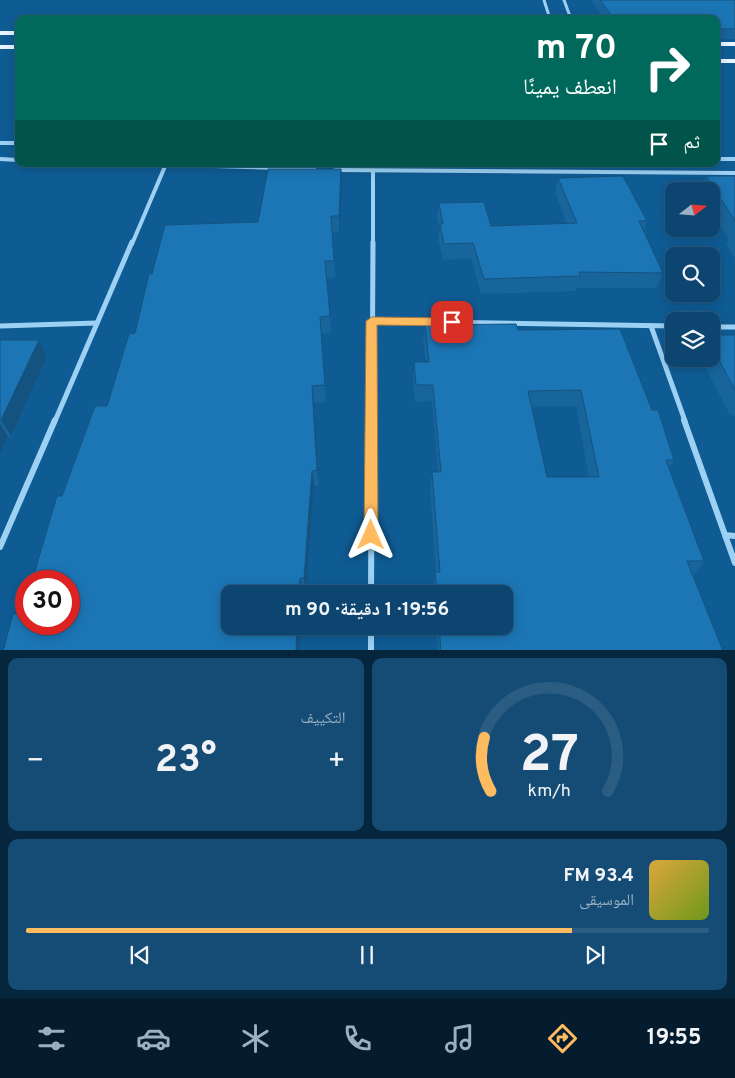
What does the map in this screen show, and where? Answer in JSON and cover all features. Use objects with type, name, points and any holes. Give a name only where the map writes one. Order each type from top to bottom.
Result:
[{"type":"main road","points":[[0,33],[15,33]]},
{"type":"main road","points":[[720,44],[735,44]]},
{"type":"main road","points":[[0,46],[15,47]]},
{"type":"main road","points":[[720,61],[735,61]]},
{"type":"street","points":[[544,0],[549,15]]},
{"type":"street","points":[[564,0],[570,15]]},
{"type":"street","points":[[0,143],[15,144]]},
{"type":"street","points":[[0,159],[15,160]]},
{"type":"street","points":[[720,159],[735,159]]},
{"type":"street","points":[[0,547],[165,167]]},
{"type":"street","points":[[244,167],[323,170]]},
{"type":"street","points":[[333,170],[735,173]]},
{"type":"street","points":[[371,585],[372,171]]},
{"type":"street","points":[[372,321],[665,326]]},
{"type":"street","points":[[0,326],[97,323]]},
{"type":"street","points":[[651,326],[735,563]]},
{"type":"street","points":[[720,327],[735,327]]},
{"type":"street","points":[[725,536],[735,536]]},
{"type":"street","points":[[371,635],[371,650]]},
{"type":"building","points":[[600,0],[735,0],[735,29],[720,29],[720,15],[611,15]]},
{"type":"building","points":[[268,169],[341,169],[339,216],[331,216],[334,261],[325,261],[330,316],[320,317],[325,385],[312,386],[317,470],[312,471],[304,578],[300,578],[300,585],[221,585],[221,635],[297,635],[296,650],[3,650],[13,614],[15,614],[15,635],[80,635],[80,570],[35,570],[57,496],[62,496],[95,406],[107,406],[129,334],[135,333],[149,274],[152,274],[165,225],[258,222]]},
{"type":"building","points":[[623,176],[647,221],[639,221],[663,273],[579,272],[580,276],[484,279],[473,243],[444,244],[440,224],[443,224],[439,203],[484,202],[491,226],[577,223],[558,178]]},
{"type":"building","points":[[706,176],[735,176],[735,221],[720,198],[720,182],[710,182]]},
{"type":"building","points":[[516,324],[518,330],[620,329],[652,410],[658,410],[674,460],[666,460],[704,561],[687,561],[723,650],[441,650],[440,635],[513,635],[513,585],[436,585],[435,572],[440,572],[432,472],[441,472],[433,385],[416,385],[414,362],[429,362],[425,325]],"holes":[[[581,390],[599,477],[547,477],[528,391]]]},
{"type":"building","points":[[720,335],[735,335],[735,390],[720,362]]},
{"type":"building","points":[[0,340],[39,340],[1,420],[0,420]]},
{"type":"route","points":[[371,535],[372,321],[452,322]]}]
